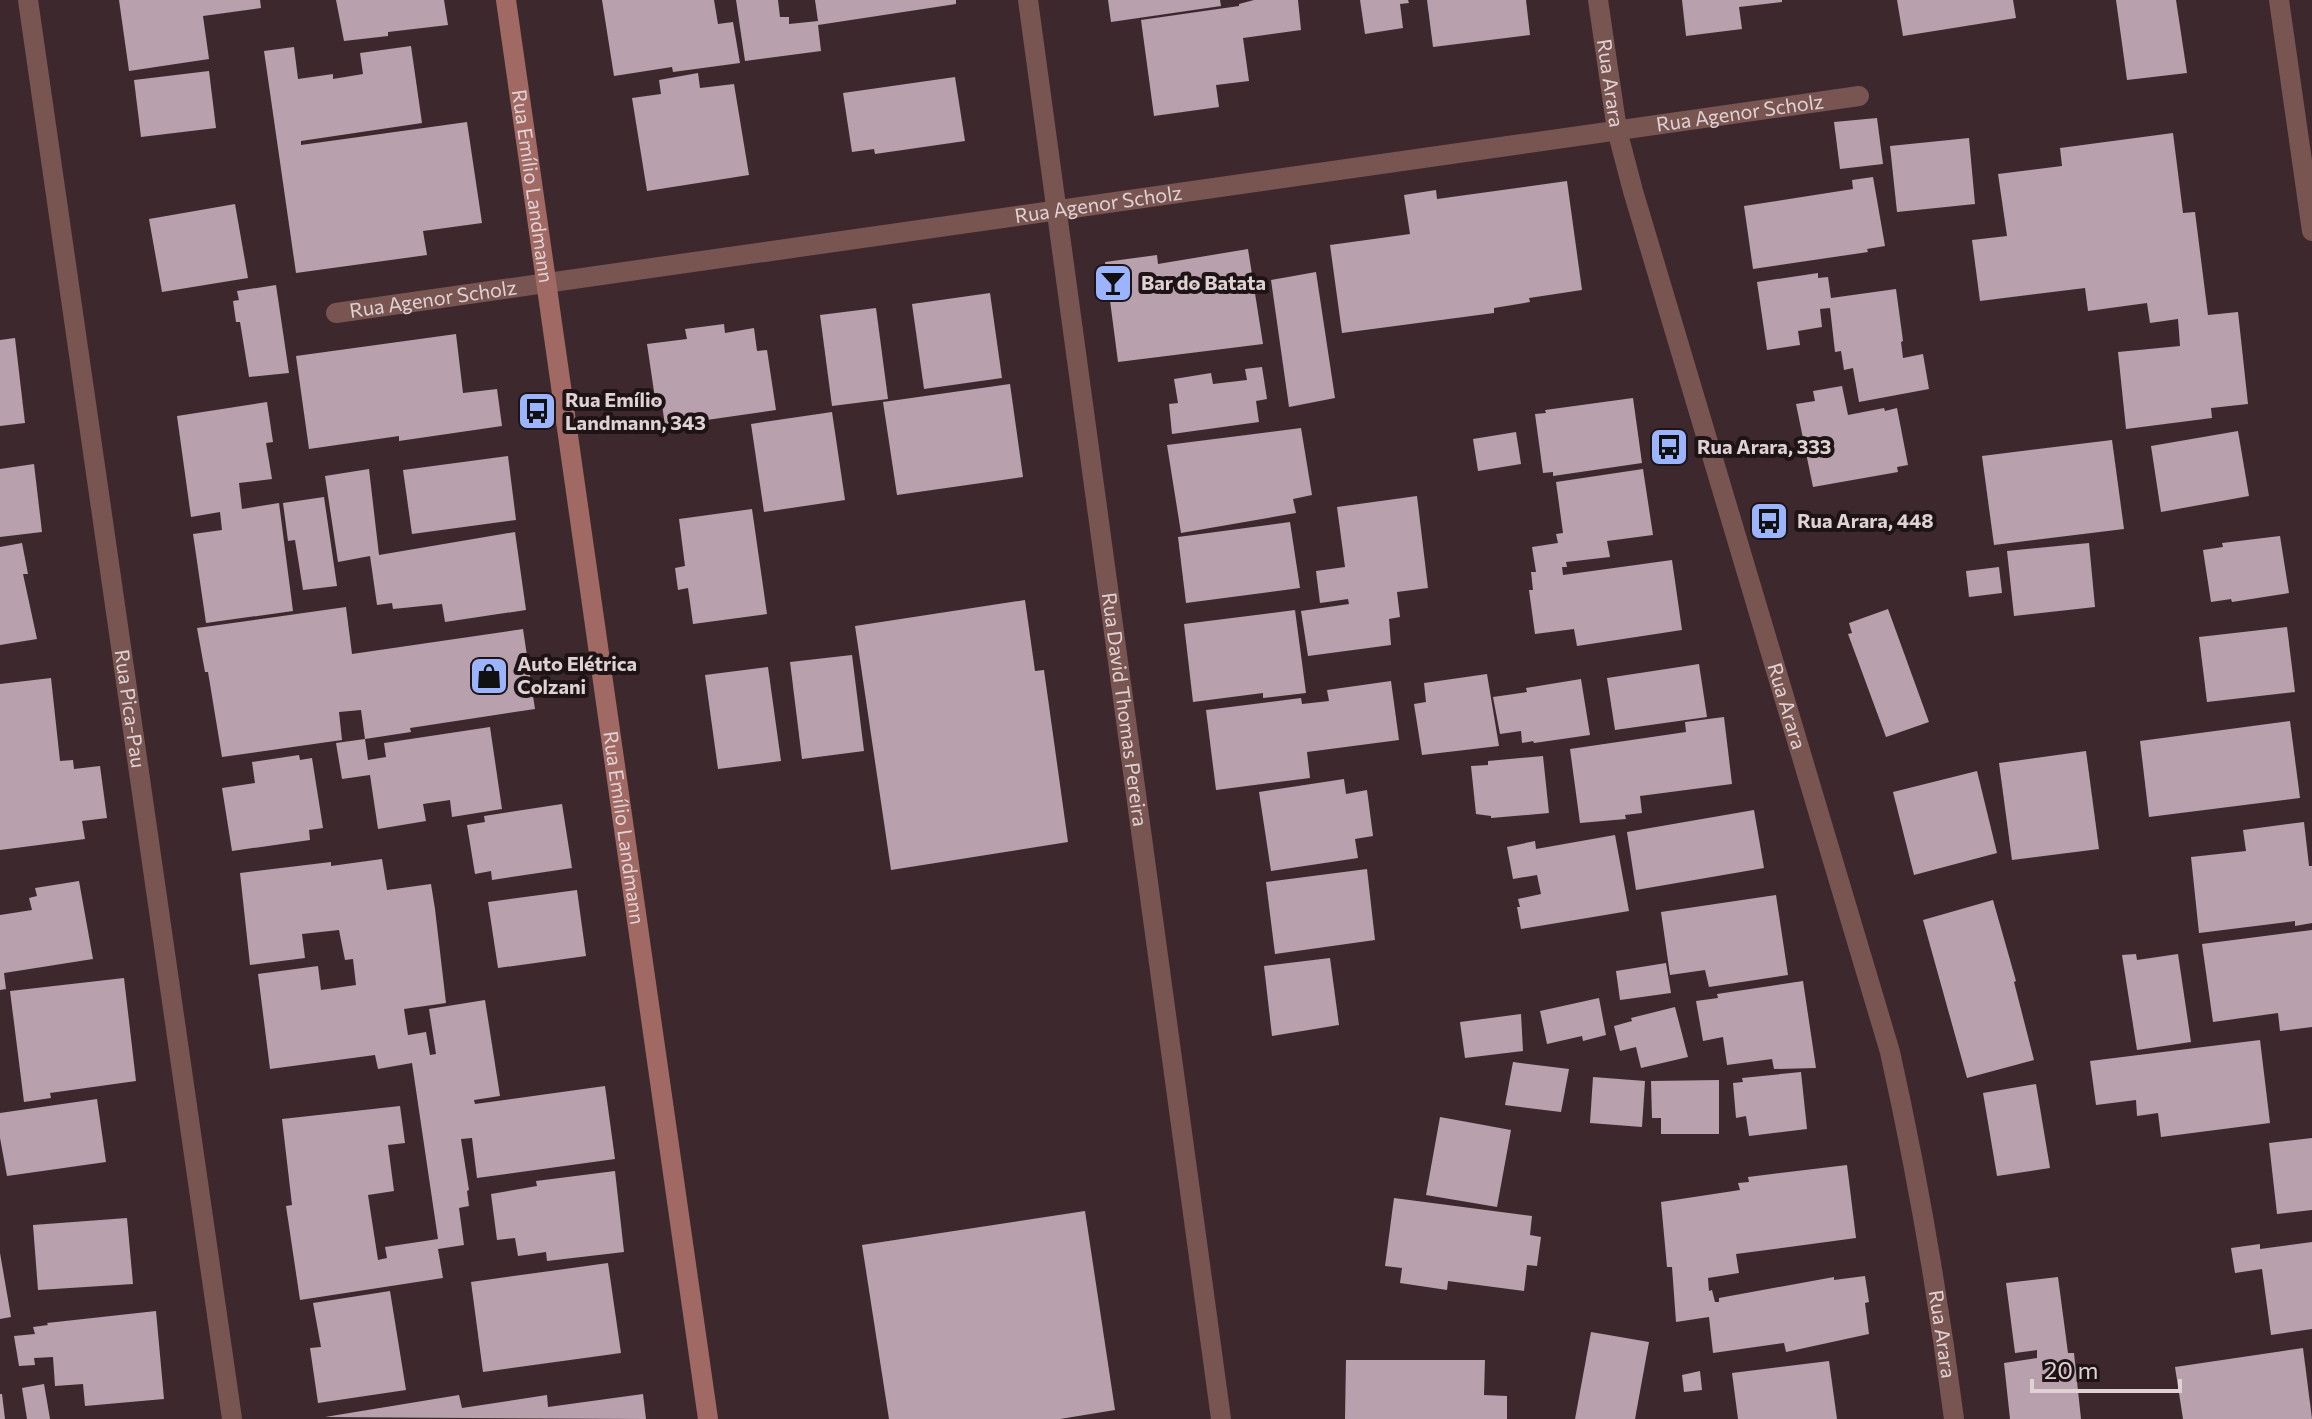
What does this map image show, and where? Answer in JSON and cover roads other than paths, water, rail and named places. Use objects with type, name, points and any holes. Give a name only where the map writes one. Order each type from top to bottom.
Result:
[{"type":"street","name":"Rua Pica-Pau","points":[[28,0],[232,1419]]},
{"type":"street","name":"Rua Emílio Landmann","points":[[506,0],[708,1419]]},
{"type":"street","name":"Rua David Thomas Pereira","points":[[1028,0],[1221,1419]]},
{"type":"street","name":"Rua Arara","points":[[1598,0],[1617,130],[1637,206],[1890,1052],[1912,1149],[1931,1257],[1954,1419]]},
{"type":"street","points":[[2279,0],[2312,231]]},
{"type":"street","name":"Rua Agenor Scholz","points":[[336,313],[1859,96]]},
{"type":"place","name":"Bar do Batata","points":[[1113,283]]},
{"type":"place","name":"Rua Emílio Landmann, 343","points":[[537,411]]},
{"type":"place","name":"Rua Arara, 333","points":[[1669,447]]},
{"type":"place","name":"Rua Arara, 448","points":[[1769,521]]},
{"type":"place","name":"Auto Elétrica Colzani","points":[[489,676]]}]
